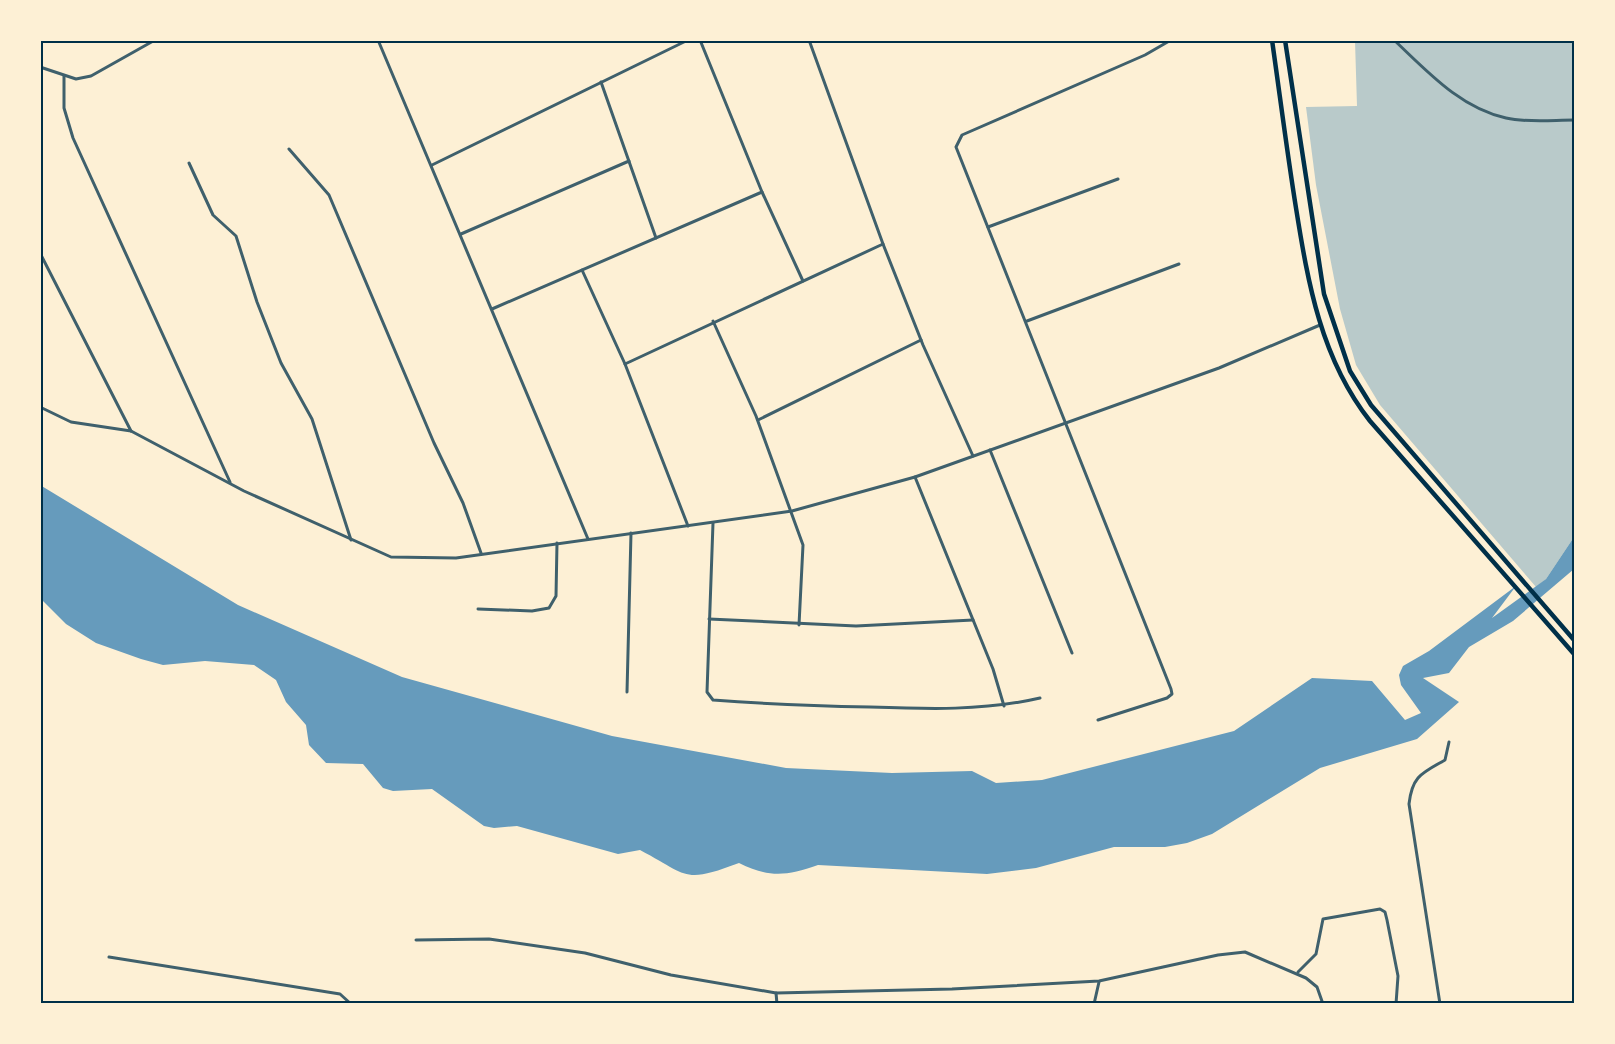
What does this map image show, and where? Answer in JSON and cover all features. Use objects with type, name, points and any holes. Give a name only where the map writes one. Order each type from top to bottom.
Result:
[{"type":"main road","points":[[1272,40],[1304,260],[1320,326],[1337,369],[1356,403],[1575,654]]},
{"type":"main road","points":[[1285,40],[1323,294],[1350,371],[1371,405],[1575,640]]},
{"type":"street","points":[[40,67],[76,79],[91,76],[155,40]]},
{"type":"street","points":[[378,40],[588,539]]},
{"type":"street","points":[[432,165],[688,40]]},
{"type":"street","points":[[700,40],[762,192],[803,280]]},
{"type":"street","points":[[809,40],[883,244],[921,340],[973,456]]},
{"type":"street","points":[[1098,720],[1172,694],[956,147],[962,135],[1145,55],[1171,40]]},
{"type":"street","points":[[1394,40],[1441,84],[1474,108],[1507,119],[1575,120]]},
{"type":"street","points":[[64,76],[64,108],[73,138],[231,484]]},
{"type":"street","points":[[602,82],[656,238]]},
{"type":"street","points":[[289,149],[328,195],[463,504],[481,553]]},
{"type":"street","points":[[461,234],[629,160]]},
{"type":"street","points":[[189,163],[213,215],[237,236],[257,302],[281,363],[312,419],[351,540]]},
{"type":"street","points":[[988,227],[1118,179]]},
{"type":"street","points":[[492,309],[762,192]]},
{"type":"street","points":[[625,363],[883,244]]},
{"type":"street","points":[[40,253],[131,431]]},
{"type":"street","points":[[1026,321],[1179,264]]},
{"type":"street","points":[[582,270],[625,363],[688,526]]},
{"type":"street","points":[[713,321],[757,420],[792,510],[802,545],[799,625]]},
{"type":"street","points":[[40,407],[71,422],[131,431],[231,484],[391,557],[456,558],[792,510],[915,477],[1220,368],[1320,326]]},
{"type":"street","points":[[757,420],[921,340]]},
{"type":"street","points":[[990,450],[1072,653]]},
{"type":"street","points":[[915,477],[993,669],[1004,706]]},
{"type":"street","points":[[713,523],[707,692],[713,700],[768,705],[935,709],[1004,706],[1040,698]]},
{"type":"street","points":[[627,692],[630,533]]},
{"type":"street","points":[[478,609],[532,611],[549,608],[556,596],[557,543]]},
{"type":"street","points":[[710,619],[856,626],[973,620]]},
{"type":"street","points":[[1440,1004],[1410,804],[1411,788],[1420,774],[1445,760],[1449,742]]},
{"type":"street","points":[[1298,972],[1316,954],[1323,919],[1380,909],[1388,920],[1398,976],[1396,1004]]},
{"type":"street","points":[[416,940],[489,939],[585,953],[671,975],[776,993],[952,989],[1099,981],[1245,952],[1298,972],[1317,987],[1323,1004]]},
{"type":"street","points":[[109,957],[340,994],[351,1004]]},
{"type":"street","points":[[1094,1004],[1099,981]]},
{"type":"street","points":[[776,993],[777,1004]]},
{"type":"shaded area","points":[[1355,41],[1574,41],[1574,537],[1546,579],[1536,587],[1380,405],[1356,365],[1340,309],[1316,185],[1306,107],[1357,106]]},
{"type":"water","points":[[40,485],[238,605],[402,677],[612,736],[786,768],[892,773],[972,771],[996,783],[1042,780],[1234,731],[1312,678],[1372,681],[1405,720],[1421,713],[1401,685],[1399,675],[1403,666],[1429,651],[1516,586],[1492,618],[1546,579],[1574,537],[1574,569],[1513,621],[1469,647],[1449,673],[1423,678],[1459,702],[1417,739],[1320,768],[1212,834],[1187,843],[1165,847],[1114,847],[1036,868],[987,874],[818,865],[778,874],[760,871],[739,863],[721,870],[696,875],[678,871],[640,850],[618,854],[517,826],[494,828],[484,826],[432,789],[393,791],[383,788],[363,764],[326,763],[309,745],[306,725],[286,702],[276,680],[254,665],[205,661],[163,665],[96,643],[66,624],[41,599]]}]
